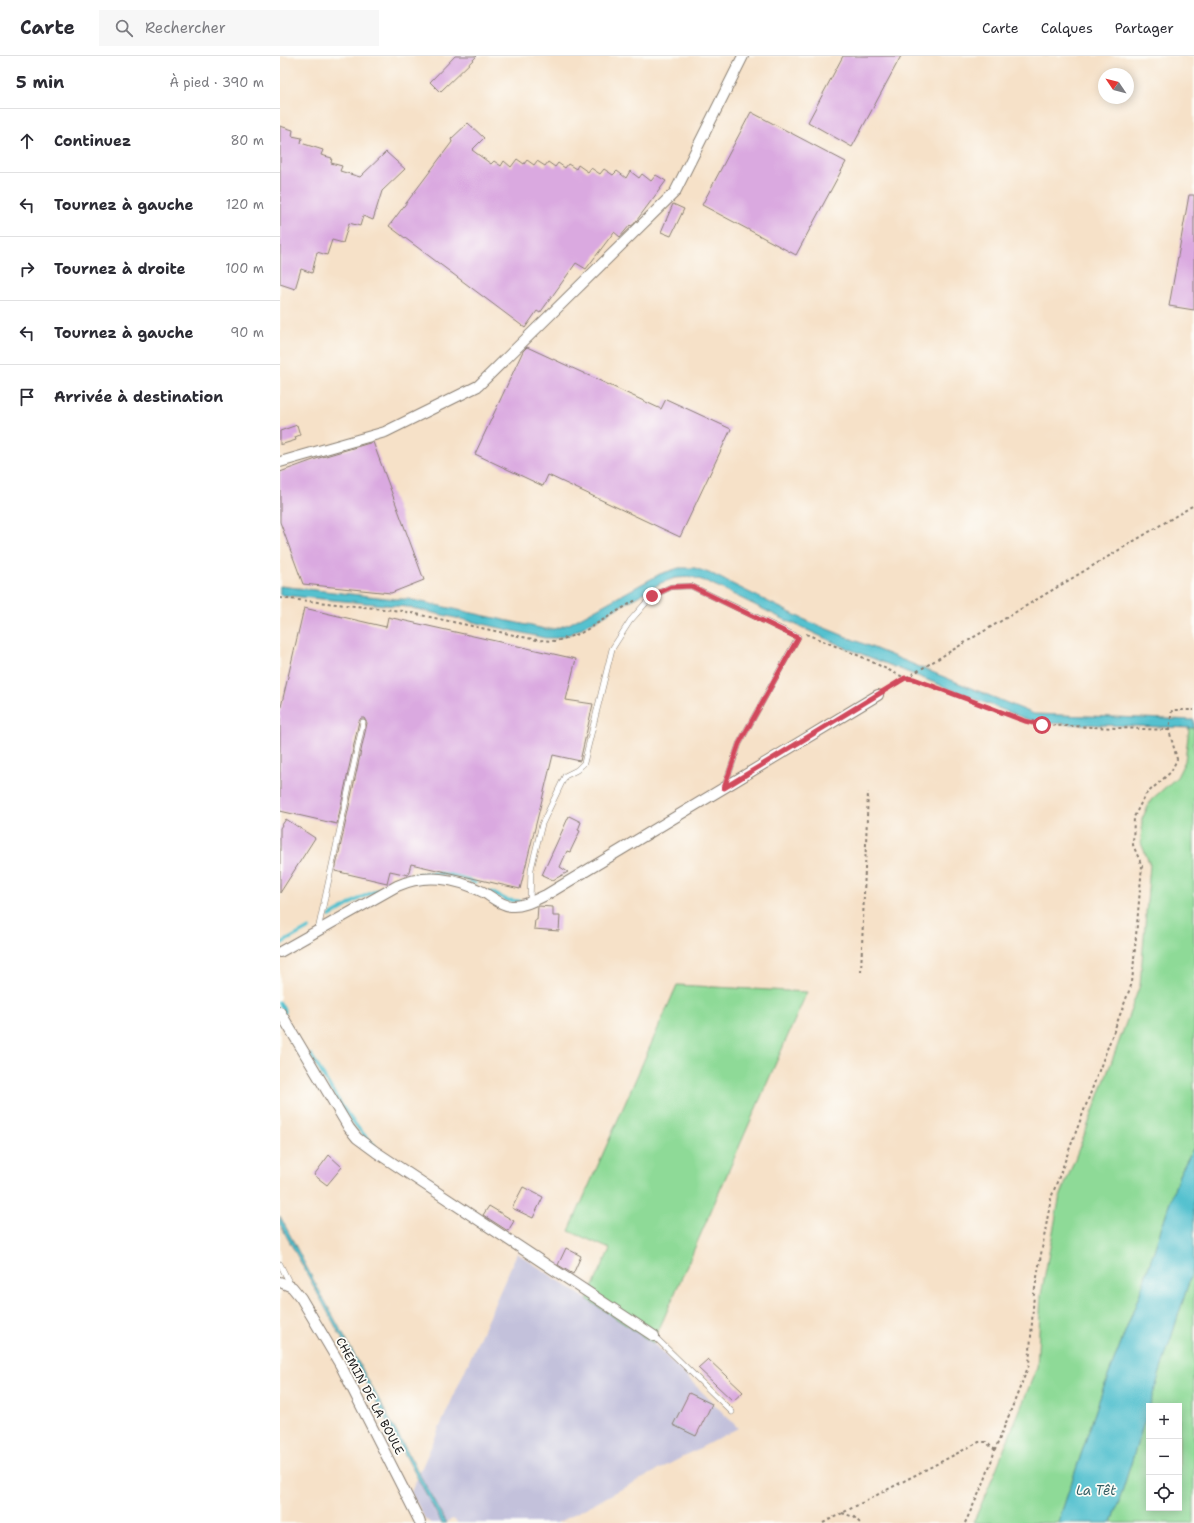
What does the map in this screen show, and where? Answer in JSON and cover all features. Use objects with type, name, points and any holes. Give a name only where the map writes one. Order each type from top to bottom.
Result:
[{"type":"street","points":[[280,462],[385,432],[478,386],[675,192],[744,56]]},
{"type":"street","points":[[280,952],[397,886],[406,882],[431,877],[453,880],[470,886],[503,904],[510,906],[520,906],[530,903],[546,895],[878,695]]},
{"type":"street","points":[[280,1012],[349,1128],[357,1138],[654,1336]]},
{"type":"street","points":[[280,1282],[292,1287]]},
{"type":"street","name":"CHEMIN DE LA BOULE","points":[[292,1287],[301,1298],[341,1366],[420,1521]]},
{"type":"lane","points":[[530,903],[531,869],[542,824],[565,776],[577,770],[584,763],[612,649],[630,621],[652,596],[671,587],[691,586],[798,638],[739,744],[724,788]]},
{"type":"lane","points":[[318,930],[363,722]]},
{"type":"lane","points":[[280,1264],[292,1287]]},
{"type":"lane","points":[[654,1336],[732,1412]]},
{"type":"path","points":[[878,695],[1194,505]]},
{"type":"path","points":[[280,598],[402,611],[537,640],[556,641],[581,633],[640,598]]},
{"type":"path","points":[[806,634],[862,657],[905,678],[914,679],[1025,721],[1042,725],[1169,730]]},
{"type":"path","points":[[966,1523],[985,1480],[995,1450],[1029,1365],[1034,1294],[1051,1198],[1132,983],[1142,866],[1133,845],[1134,817],[1145,795],[1171,772],[1177,759],[1169,730],[1172,710],[1194,710]]},
{"type":"path","points":[[861,972],[868,792]]},
{"type":"path","points":[[822,1523],[979,1442],[986,1442],[995,1450]]},
{"type":"path","points":[[842,1513],[854,1517],[860,1523]]},
{"type":"shaded area","points":[[517,1253],[653,1343],[738,1428],[557,1523],[458,1523],[453,1519],[443,1523],[431,1523],[425,1519],[411,1492]]},
{"type":"green space","points":[[1194,724],[1194,1147],[1179,1175],[1139,1296],[1102,1392],[1058,1523],[973,1523],[1037,1367],[1041,1295],[1059,1200],[1140,985],[1150,865],[1141,843],[1142,819],[1151,800],[1177,777],[1185,761],[1189,728]]},
{"type":"green space","points":[[677,985],[807,992],[653,1343],[587,1299],[610,1249],[569,1231]]},
{"type":"green space","points":[[1194,1266],[1194,1523],[1112,1523],[1146,1416],[1146,1511],[1182,1511],[1182,1403],[1150,1403]]},
{"type":"water","points":[[679,568],[695,568],[714,575],[803,619],[1034,714],[1194,720],[1194,728],[1041,723],[1026,719],[844,647],[708,582],[692,577],[675,578],[661,583],[573,633],[557,638],[545,638],[407,607],[280,595],[280,586],[395,599],[408,599],[545,629],[554,629],[569,624],[660,574]]},
{"type":"water","name":"La Têt","points":[[1194,1147],[1194,1266],[1150,1403],[1146,1403],[1146,1416],[1112,1523],[1058,1523],[1102,1392],[1139,1296],[1179,1175]]},
{"type":"water","points":[[280,1216],[446,1523],[442,1523],[280,1224]]},
{"type":"building","points":[[455,56],[477,56],[440,92],[430,82]]},
{"type":"building","points":[[843,56],[901,56],[852,147],[808,122]]},
{"type":"building","points":[[751,112],[846,162],[796,255],[702,205]]},
{"type":"building","points":[[468,123],[484,138],[472,150],[491,164],[494,161],[501,166],[504,161],[511,167],[517,159],[524,164],[527,160],[534,165],[537,161],[545,166],[548,162],[555,167],[558,163],[565,168],[568,164],[576,169],[578,165],[588,172],[591,168],[600,174],[604,169],[613,175],[617,171],[626,178],[630,171],[639,178],[642,174],[651,181],[656,175],[666,181],[634,224],[631,226],[630,225],[620,237],[614,232],[586,269],[576,263],[540,313],[537,311],[525,328],[389,226],[452,142],[451,139]]},
{"type":"building","points":[[280,126],[293,130],[292,136],[302,138],[301,143],[323,150],[321,155],[332,158],[331,163],[342,166],[340,171],[360,177],[386,152],[405,169],[382,191],[373,220],[363,216],[360,226],[349,223],[343,243],[332,240],[327,255],[317,252],[312,273],[301,269],[295,289],[280,284]]},
{"type":"building","points":[[1189,195],[1194,195],[1194,310],[1169,306]]},
{"type":"building","points":[[673,204],[684,209],[671,236],[661,232]]},
{"type":"building","points":[[527,347],[661,409],[666,399],[731,429],[680,537],[548,475],[543,486],[475,454],[523,351]]},
{"type":"building","points":[[297,425],[300,435],[295,437],[296,440],[280,445],[280,431]]},
{"type":"building","points":[[373,442],[424,580],[391,593],[303,584],[280,522],[280,472],[319,458]]},
{"type":"building","points":[[304,608],[386,627],[388,617],[576,659],[566,700],[593,704],[580,761],[553,755],[520,889],[411,864],[408,875],[390,871],[387,883],[335,871],[367,723],[364,718],[361,718],[359,721],[337,824],[280,811],[280,711]]},
{"type":"building","points":[[569,816],[581,822],[578,830],[580,831],[570,852],[567,851],[560,867],[568,872],[553,880],[542,875]]},
{"type":"building","points":[[286,819],[315,838],[280,893],[280,828]]},
{"type":"building","points":[[538,906],[553,907],[553,916],[560,916],[559,931],[534,929],[535,920],[537,920]]},
{"type":"building","points":[[329,1155],[342,1167],[327,1185],[314,1175]]},
{"type":"building","points":[[523,1187],[543,1197],[533,1218],[512,1208]]},
{"type":"building","points":[[489,1206],[514,1221],[508,1231],[483,1215]]},
{"type":"building","points":[[566,1248],[581,1256],[573,1274],[558,1265]]},
{"type":"building","points":[[708,1359],[743,1392],[733,1401],[698,1368]]},
{"type":"building","points":[[689,1393],[712,1404],[696,1436],[673,1425]]},
{"type":"waterway","points":[[407,877],[433,873],[459,877],[475,883]]},
{"type":"waterway","points":[[330,916],[362,897],[398,881]]},
{"type":"waterway","points":[[491,892],[507,900],[519,901]]},
{"type":"waterway","points":[[280,944],[309,928]]},
{"type":"waterway","points":[[280,1003],[285,1012]]},
{"type":"waterway","points":[[311,1055],[347,1114],[374,1145]]},
{"type":"route","points":[[652,596],[671,587],[691,586],[798,638],[739,744],[724,788],[905,678],[914,679],[1025,721],[1042,725]]}]
